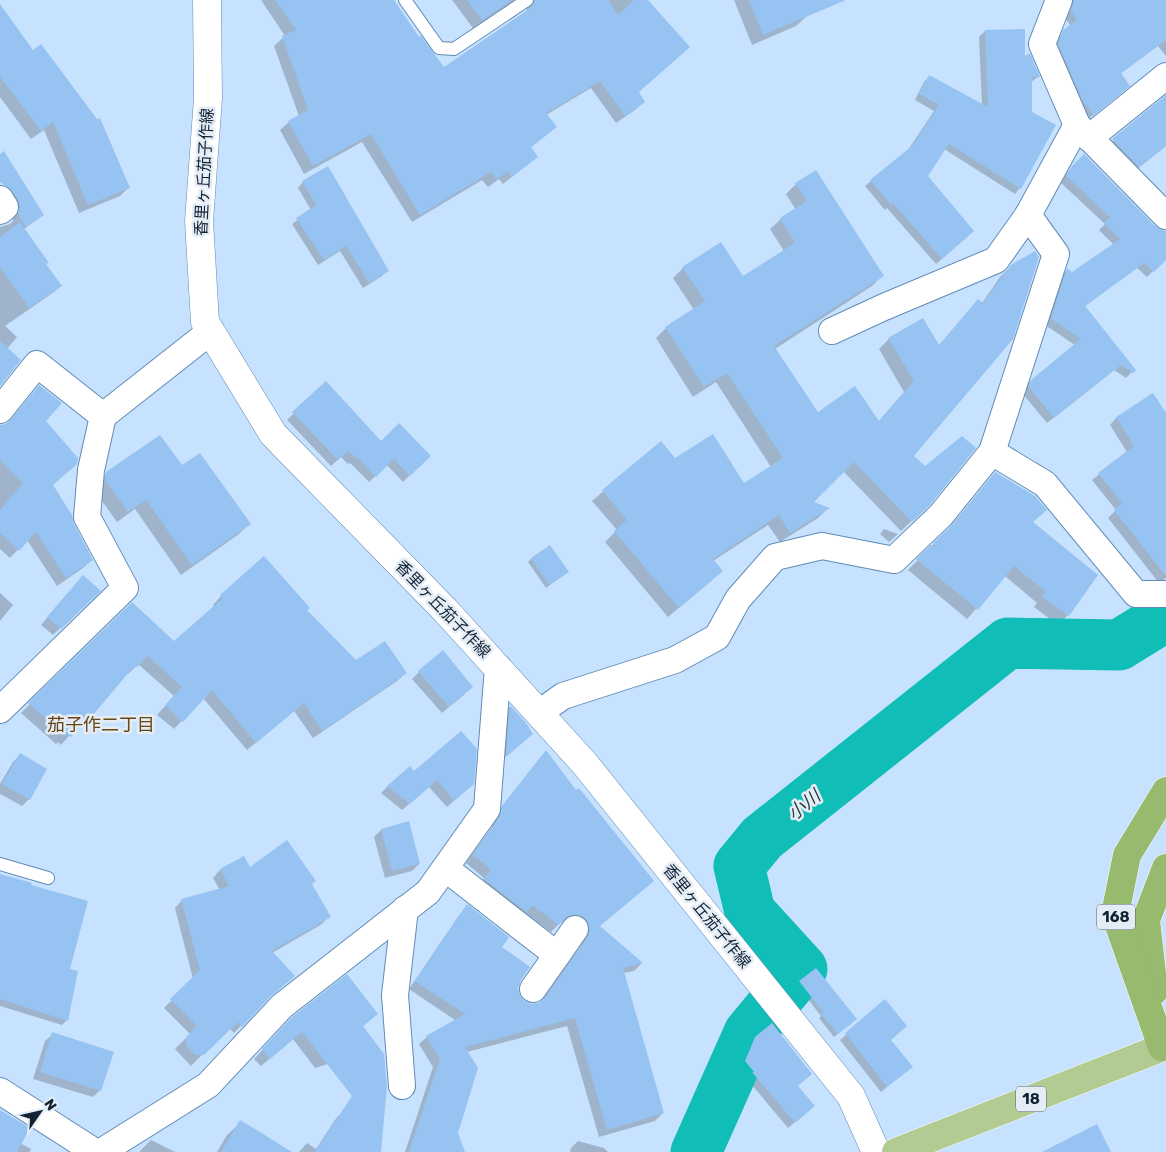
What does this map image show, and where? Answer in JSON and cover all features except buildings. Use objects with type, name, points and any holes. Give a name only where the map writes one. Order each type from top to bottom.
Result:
[{"type":"highway","name":"168","points":[[1164,1046],[1115,914],[1127,855],[1166,790]]},
{"type":"highway","points":[[1164,1046],[1146,920],[1166,868]]},
{"type":"main road","name":"18","points":[[896,1152],[1164,1046]]},
{"type":"street","name":"香里ヶ丘茄子作線","points":[[207,0],[208,98],[199,221],[205,322],[210,332],[273,434],[438,603],[540,713],[584,764],[851,1096],[876,1152]]},
{"type":"street","points":[[1059,0],[1042,44],[1083,132],[1166,216]]},
{"type":"street","points":[[832,331],[996,260],[1083,132],[1166,76]]},
{"type":"street","points":[[0,199],[5,208],[0,211]]},
{"type":"street","points":[[540,713],[563,696],[675,660],[717,637],[738,599],[775,557],[822,546],[894,560],[941,514],[992,452],[1056,254],[1028,215]]},
{"type":"street","points":[[0,710],[125,588],[87,517],[91,470],[103,416],[210,332]]},
{"type":"street","points":[[0,410],[36,364],[103,416]]},
{"type":"street","points":[[992,452],[1045,484],[1136,594],[1166,594]]},
{"type":"street","points":[[101,1152],[208,1085],[282,1006],[428,892],[487,809],[498,667]]},
{"type":"street","points":[[444,868],[557,955]]},
{"type":"street","points":[[402,1086],[395,995],[405,910]]},
{"type":"street","points":[[533,989],[575,928]]},
{"type":"street","points":[[1,1091],[95,1152]]},
{"type":"lane","points":[[405,0],[439,48],[454,49],[527,0]]},
{"type":"lane","points":[[0,864],[48,878]]},
{"type":"waterway","name":"小川","points":[[696,1152],[749,1033],[802,969],[750,912],[739,866],[762,838],[1008,643],[1119,645],[1166,616]]},
{"type":"district","name":"茄子作二丁目","points":[[101,725]]}]
